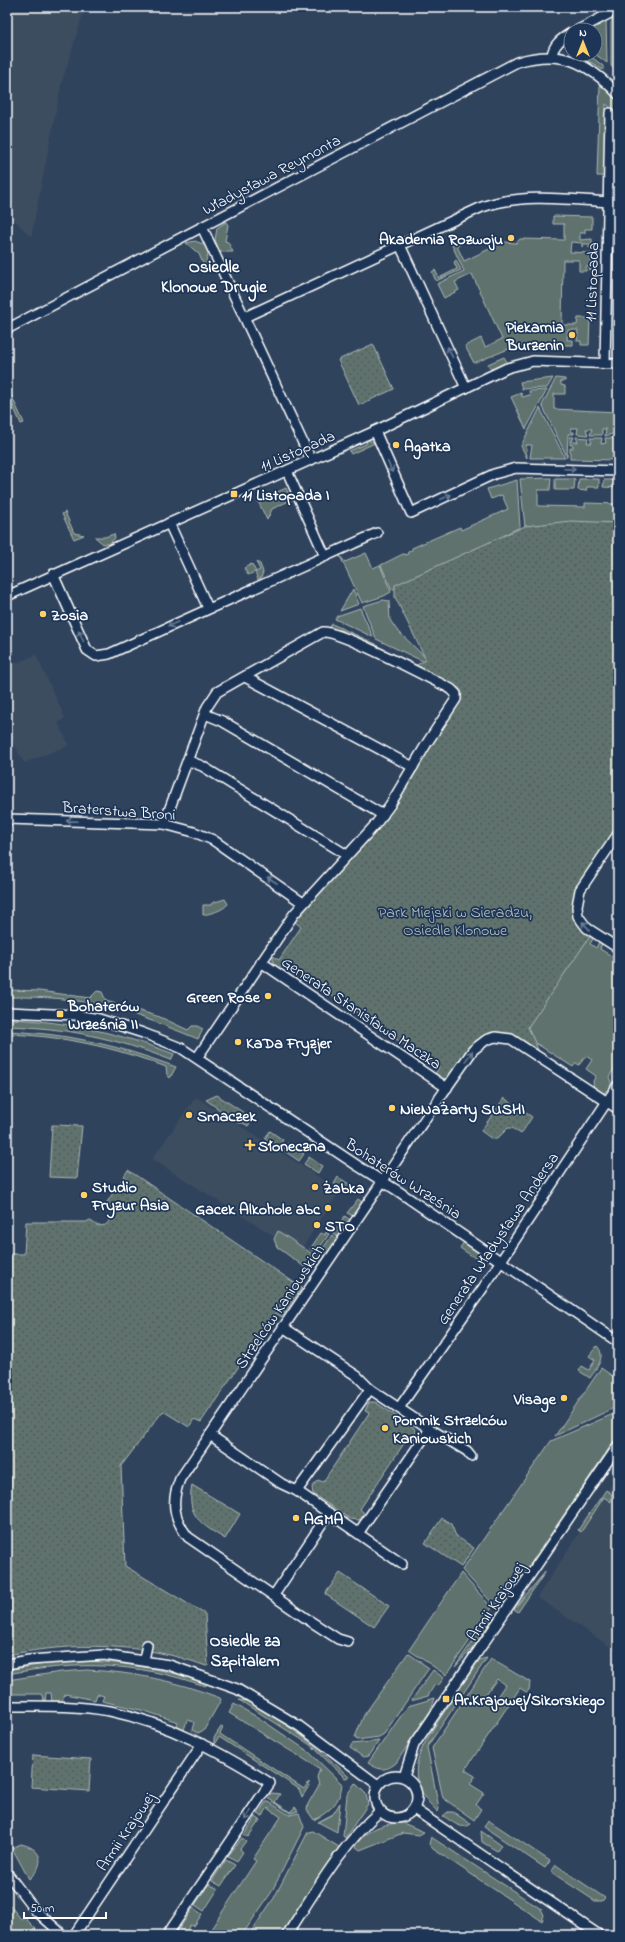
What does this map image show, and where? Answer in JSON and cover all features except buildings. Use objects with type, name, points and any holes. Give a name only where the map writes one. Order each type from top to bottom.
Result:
[{"type":"street","points":[[593,22],[618,8]]},
{"type":"street","points":[[552,56],[553,49],[563,38]]},
{"type":"street","name":"Władysława Reymonta","points":[[7,329],[517,62],[533,57],[552,56],[579,63],[592,70],[618,94]]},
{"type":"street","name":"11 Listopada","points":[[605,363],[610,113]]},
{"type":"street","points":[[245,317],[496,202],[528,198],[608,202]]},
{"type":"street","points":[[202,227],[311,460]]},
{"type":"street","points":[[400,245],[466,388]]},
{"type":"street","name":"11 Listopada","points":[[7,596],[53,574],[287,471],[507,368],[533,361],[618,364]]},
{"type":"street","points":[[374,431],[411,513],[494,474],[516,468],[618,471]]},
{"type":"street","points":[[287,471],[325,556]]},
{"type":"street","points":[[169,523],[208,608]]},
{"type":"street","points":[[53,574],[87,650],[96,656],[109,654],[377,533]]},
{"type":"street","points":[[164,824],[189,761],[209,702],[217,692],[321,633],[329,632],[451,689],[456,694],[456,699],[412,766],[383,815],[303,903],[261,962],[197,1058]]},
{"type":"street","points":[[245,677],[412,766]]},
{"type":"street","points":[[205,714],[222,721],[383,815]]},
{"type":"street","points":[[189,761],[202,766],[347,855]]},
{"type":"street","name":"Braterstwa Broni","points":[[7,819],[164,824],[194,832],[213,840],[303,903]]},
{"type":"street","points":[[618,834],[580,890],[577,906],[578,916],[587,928],[618,948]]},
{"type":"street","name":"Generała Stanisława Maczka","points":[[261,962],[447,1088]]},
{"type":"street","name":"Bohaterów Września","points":[[7,1012],[75,1015],[99,1020],[143,1033],[181,1048],[501,1260],[514,1272],[618,1342]]},
{"type":"street","name":"Strzelców Kaniowskich","points":[[348,1642],[338,1639],[313,1623],[274,1595],[195,1543],[183,1531],[175,1515],[174,1499],[180,1479],[473,1050],[486,1040],[495,1037],[511,1039],[618,1109]]},
{"type":"street","name":"Generała Władysława Andersa","points":[[399,1408],[501,1260],[618,1085]]},
{"type":"street","points":[[283,1327],[357,1376],[370,1389],[430,1429],[467,1451],[472,1456]]},
{"type":"street","points":[[297,1491],[370,1389]]},
{"type":"street","points":[[359,1532],[430,1429]]},
{"type":"street","points":[[210,1435],[282,1484],[297,1491],[359,1532],[402,1564]]},
{"type":"street","name":"Armii Krajowej","points":[[404,1777],[414,1745],[618,1446]]},
{"type":"street","points":[[274,1595],[329,1512]]},
{"type":"street","points":[[144,1660],[147,1645]]},
{"type":"street","points":[[7,1664],[29,1660],[104,1655],[169,1665],[237,1689],[299,1726],[378,1785]]},
{"type":"street","points":[[7,1706],[66,1706],[111,1711],[152,1722],[234,1760],[270,1783],[167,1935]]},
{"type":"street","name":"Armii Krajowej","points":[[74,1935],[202,1744]]},
{"type":"street","points":[[398,1775],[404,1777],[416,1788],[417,1798],[414,1809],[411,1813],[400,1818],[388,1816],[380,1811],[375,1801],[375,1794],[378,1785],[383,1779],[390,1776],[398,1775]]},
{"type":"street","points":[[414,1809],[600,1935]]},
{"type":"street","points":[[287,1935],[347,1846],[365,1824],[380,1811]]},
{"type":"street","points":[[7,1873],[35,1910],[63,1935]]},
{"type":"shaded area","points":[[7,7],[85,7],[61,85],[31,237],[7,212]]},
{"type":"shaded area","points":[[36,655],[65,718],[58,723],[69,745],[24,763],[7,730],[7,667]]},
{"type":"shaded area","points":[[196,1097],[340,1191],[299,1252],[152,1159]]},
{"type":"shaded area","points":[[618,1478],[618,1652],[537,1597],[610,1487]]},
{"type":"green space","points":[[618,14],[618,72],[611,66],[611,23],[613,16]]},
{"type":"green space","points":[[606,20],[607,63],[603,60],[602,22]]},
{"type":"green space","points":[[590,62],[598,62],[603,66],[603,70]]},
{"type":"green space","points":[[600,83],[618,102],[618,127],[616,122],[616,112],[606,104],[604,176],[597,176]]},
{"type":"green space","points":[[553,216],[592,217],[592,229],[585,229],[585,233],[580,233],[580,240],[592,239],[592,248],[589,248],[589,244],[584,244],[582,247],[582,243],[571,242],[570,252],[591,253],[591,271],[589,267],[586,267],[586,271],[579,271],[579,260],[563,260],[562,325],[577,325],[578,318],[590,318],[589,345],[581,345],[581,341],[577,341],[578,330],[568,330],[567,340],[573,340],[573,345],[530,345],[511,348],[474,363],[465,346],[481,338],[485,347],[502,339],[472,274],[455,282],[459,290],[444,298],[437,284],[464,271],[450,241],[459,236],[462,243],[457,246],[464,261],[504,242],[516,243],[520,239],[564,240],[564,224],[553,224]]},
{"type":"green space","points":[[226,222],[228,225],[225,241],[228,242],[233,252],[220,252],[215,240],[217,228]]},
{"type":"green space","points":[[195,241],[203,244],[209,252],[206,260],[210,269],[206,271],[199,254],[186,243]]},
{"type":"green space","points":[[456,260],[461,270],[436,281],[432,272],[435,270],[439,278],[457,269],[454,262]]},
{"type":"green space","points":[[373,344],[394,389],[359,405],[338,360]]},
{"type":"green space","points":[[504,357],[507,362],[505,365],[494,369],[490,368],[488,364]]},
{"type":"green space","points":[[553,378],[547,388],[522,389],[520,382]]},
{"type":"green space","points":[[556,378],[565,379],[565,381],[561,381],[561,385],[565,386],[565,394],[554,394],[554,409],[618,412],[618,423],[613,434],[605,436],[606,429],[602,429],[602,435],[590,435],[592,429],[586,429],[588,435],[577,434],[578,428],[571,428],[571,432],[574,432],[574,434],[568,434],[567,457],[542,405]]},
{"type":"green space","points":[[7,386],[24,423],[21,424],[7,392]]},
{"type":"green space","points":[[547,390],[526,429],[511,397],[521,393],[522,397],[530,395],[529,391]]},
{"type":"green space","points":[[540,408],[565,458],[530,458],[532,445],[526,445],[527,458],[521,446]]},
{"type":"green space","points":[[570,437],[574,437],[572,442],[578,442],[576,437],[588,438],[587,443],[592,443],[590,438],[602,438],[601,444],[606,443],[605,438],[613,438],[618,460],[570,459],[570,448],[573,448],[573,445],[570,445]]},
{"type":"green space","points":[[367,439],[375,443],[351,454],[349,451],[366,444]]},
{"type":"green space","points":[[551,478],[550,490],[538,490],[538,506],[585,507],[585,503],[618,504],[618,524],[525,527],[520,479]]},
{"type":"green space","points":[[555,479],[575,479],[574,490],[555,490]]},
{"type":"green space","points":[[579,479],[599,479],[599,487],[587,487],[586,491],[578,490]]},
{"type":"green space","points":[[517,480],[520,527],[506,534],[501,540],[407,580],[392,590],[381,565],[403,554],[407,555],[412,548],[460,527],[461,530],[508,509],[502,495],[491,499],[487,489]]},
{"type":"green space","points":[[604,480],[618,480],[618,488],[603,487]]},
{"type":"green space","points":[[286,488],[291,500],[272,509],[267,520],[258,501]]},
{"type":"green space","points":[[65,512],[74,533],[84,535],[74,539],[62,514]]},
{"type":"green space","name":"Park Miejski w Sieradzu, Osiedle Klonowe","points":[[571,521],[618,523],[618,826],[575,891],[573,909],[591,935],[528,1027],[540,1054],[492,1034],[448,1079],[441,1078],[435,1074],[439,1068],[283,963],[278,969],[273,962],[273,956],[279,960],[301,927],[294,921],[385,821],[461,699],[462,692],[459,688],[413,667],[426,660],[395,597],[395,585],[525,526]]},
{"type":"green space","points":[[114,534],[115,538],[109,544],[103,544],[95,537],[105,537]]},
{"type":"green space","points":[[366,553],[373,568],[380,565],[391,592],[384,596],[362,603],[340,556],[345,562]]},
{"type":"green space","points":[[256,562],[260,564],[263,572],[261,578],[258,580],[255,572],[248,575],[244,568],[252,564],[256,572],[260,570]]},
{"type":"green space","points":[[353,589],[359,604],[340,611]]},
{"type":"green space","points":[[383,600],[389,601],[390,620],[396,629],[435,667],[376,639],[363,606]]},
{"type":"green space","points":[[360,608],[373,637],[335,619],[337,616]]},
{"type":"green space","points":[[332,624],[376,644],[378,650],[330,627]]},
{"type":"green space","points":[[225,899],[228,904],[226,906],[217,911],[203,915],[203,905],[211,905],[212,903]]},
{"type":"green space","points":[[567,923],[594,937],[590,944],[596,948],[600,940],[602,943],[600,949],[618,960],[618,1063],[609,1077],[611,1086],[604,1093],[599,1093],[594,1090],[593,1081],[596,1076],[586,1069],[592,1060],[586,1056],[579,1065],[576,1063],[573,1067],[537,1044],[534,1045],[490,1032]]},
{"type":"green space","points":[[7,984],[10,990],[39,991],[90,998],[97,991],[102,992],[106,1001],[160,1017],[188,1030],[192,1026],[197,1026],[203,1029],[198,1039],[139,1016],[109,1007],[51,998],[7,997]]},
{"type":"green space","points":[[11,1019],[54,1023],[114,1034],[174,1054],[171,1060],[111,1040],[50,1029],[7,1026],[7,1020]]},
{"type":"green space","points":[[7,1031],[52,1035],[93,1042],[154,1059],[176,1067],[170,1078],[167,1075],[166,1067],[108,1048],[48,1037],[7,1034]]},
{"type":"green space","points":[[217,1095],[253,1119],[248,1126],[243,1123],[238,1123],[206,1100]]},
{"type":"green space","points":[[504,1098],[532,1117],[521,1134],[512,1128],[508,1128],[497,1139],[492,1139],[481,1131]]},
{"type":"green space","points":[[52,1125],[82,1126],[77,1178],[49,1177]]},
{"type":"green space","points":[[270,1131],[283,1140],[278,1147],[265,1138]]},
{"type":"green space","points":[[288,1143],[304,1154],[299,1161],[283,1150]]},
{"type":"green space","points":[[309,1157],[322,1166],[318,1173],[304,1164]]},
{"type":"green space","points":[[128,1170],[302,1288],[282,1317],[275,1313],[201,1422],[194,1419],[189,1427],[163,1411],[121,1466],[125,1566],[205,1614],[208,1665],[206,1666],[157,1652],[108,1647],[83,1646],[57,1648],[7,1655],[7,1254],[24,1254],[26,1222],[87,1222],[89,1220],[98,1226],[106,1225],[115,1214],[104,1207]]},
{"type":"green space","points":[[338,1177],[352,1186],[354,1191],[347,1193],[334,1184]]},
{"type":"green space","points":[[358,1199],[362,1202],[353,1216],[347,1213]]},
{"type":"green space","points":[[345,1216],[350,1220],[338,1237],[333,1233]]},
{"type":"green space","points":[[278,1231],[314,1255],[306,1268],[277,1247],[274,1239]]},
{"type":"green space","points":[[326,1232],[329,1234],[316,1253],[310,1249],[321,1233],[325,1235]]},
{"type":"green space","points":[[332,1235],[337,1239],[320,1264],[310,1268]]},
{"type":"green space","points":[[464,1242],[485,1256],[481,1262],[460,1248]]},
{"type":"green space","points":[[597,1346],[600,1350],[601,1358],[590,1378],[579,1371],[582,1366],[589,1370],[595,1360],[589,1356]]},
{"type":"green space","points":[[601,1368],[618,1380],[618,1406],[555,1436]]},
{"type":"green space","points":[[369,1402],[375,1402],[414,1428],[416,1436],[414,1439],[407,1439],[360,1509],[364,1513],[363,1517],[359,1520],[350,1519],[313,1494],[312,1487],[318,1480],[323,1482],[369,1413],[365,1411]]},
{"type":"green space","points":[[618,1412],[618,1435],[500,1609],[494,1605],[462,1570],[551,1441]]},
{"type":"green space","points":[[192,1485],[240,1514],[225,1539],[209,1529],[193,1512],[191,1504]]},
{"type":"green space","points":[[606,1490],[612,1494],[611,1502],[604,1497],[581,1532],[578,1530]]},
{"type":"green space","points":[[442,1518],[451,1524],[456,1536],[474,1548],[461,1567],[425,1543]]},
{"type":"green space","points":[[546,1571],[518,1612],[514,1609]]},
{"type":"green space","points":[[340,1573],[389,1606],[374,1627],[325,1594]]},
{"type":"green space","points":[[461,1573],[492,1608],[446,1675],[409,1650]]},
{"type":"green space","points":[[492,1612],[496,1614],[477,1643],[455,1667]]},
{"type":"green space","points":[[408,1653],[429,1668],[384,1734],[379,1737],[357,1740],[355,1737],[364,1715]]},
{"type":"green space","points":[[487,1658],[427,1747],[439,1808],[438,1812],[426,1799],[419,1786],[416,1774],[417,1763],[427,1739],[479,1660]]},
{"type":"green space","points":[[491,1659],[530,1682],[529,1690],[526,1692],[520,1688],[465,1770],[475,1776],[470,1784],[484,1793],[476,1805],[481,1809],[474,1820],[443,1798],[432,1748]],"holes":[[[497,1679],[505,1685],[492,1704],[483,1698]]]},
{"type":"green space","points":[[83,1661],[131,1665],[178,1674],[209,1683],[205,1686],[155,1672],[107,1666],[59,1667],[7,1674],[7,1670],[58,1662]]},
{"type":"green space","points":[[87,1670],[154,1678],[204,1692],[220,1698],[221,1700],[204,1730],[198,1733],[192,1730],[194,1722],[187,1720],[184,1730],[176,1728],[178,1722],[145,1711],[102,1701],[104,1696],[97,1694],[95,1700],[65,1694],[61,1703],[52,1702],[51,1693],[46,1693],[45,1702],[41,1694],[7,1694],[7,1680],[61,1672]]},
{"type":"green space","points":[[433,1670],[444,1678],[438,1686],[435,1684],[428,1696],[411,1701]]},
{"type":"green space","points":[[435,1698],[430,1712],[396,1763],[389,1768],[382,1769],[368,1763],[408,1706]]},
{"type":"green space","points":[[239,1700],[247,1701],[288,1726],[325,1755],[349,1777],[345,1778],[312,1746]]},
{"type":"green space","points":[[234,1704],[259,1718],[309,1752],[342,1784],[339,1796],[329,1810],[314,1820],[307,1810],[308,1804],[319,1785],[317,1777],[320,1769],[229,1713]]},
{"type":"green space","points":[[221,1727],[223,1728],[220,1734],[304,1789],[309,1782],[309,1786],[302,1797],[299,1789],[219,1737],[214,1744],[214,1738]]},
{"type":"green space","points":[[379,1741],[368,1756],[363,1757],[350,1748],[352,1744]]},
{"type":"green space","points":[[33,1755],[91,1759],[89,1791],[31,1787]]},
{"type":"green space","points":[[355,1783],[366,1794],[368,1804],[345,1838],[343,1836],[347,1795]]},
{"type":"green space","points":[[272,1793],[280,1794],[275,1802],[290,1812],[295,1807],[298,1811],[290,1813],[266,1797]]},
{"type":"green space","points":[[266,1802],[269,1802],[289,1815],[299,1813],[304,1827],[271,1893],[242,1935],[207,1935],[256,1861],[253,1859],[281,1817],[268,1808],[262,1816],[258,1814]]},
{"type":"green space","points":[[340,1803],[337,1832],[318,1822],[333,1814]]},
{"type":"green space","points":[[448,1812],[453,1812],[471,1824],[467,1826],[460,1826],[443,1816]]},
{"type":"green space","points":[[256,1817],[260,1820],[248,1837],[244,1835]]},
{"type":"green space","points":[[488,1820],[550,1861],[545,1868],[484,1827]]},
{"type":"green space","points":[[403,1823],[424,1832],[419,1835],[403,1833],[360,1850],[355,1846],[365,1835],[376,1828],[389,1824]]},
{"type":"green space","points":[[313,1831],[339,1847],[280,1935],[249,1935],[274,1898],[308,1832]]},
{"type":"green space","points":[[481,1831],[501,1845],[497,1851],[482,1842]]},
{"type":"green space","points":[[431,1837],[541,1909],[544,1915],[542,1921],[433,1849],[429,1844]]},
{"type":"green space","points":[[242,1838],[246,1841],[240,1849],[243,1852],[237,1861],[228,1856]]},
{"type":"green space","points":[[21,1844],[34,1849],[40,1858],[38,1868],[29,1879],[12,1848]]},
{"type":"green space","points":[[226,1860],[235,1865],[221,1886],[212,1881]]},
{"type":"green space","points":[[556,1865],[605,1898],[602,1901],[595,1901],[551,1872]]},
{"type":"green space","points":[[209,1884],[218,1889],[204,1911],[195,1905]]},
{"type":"green space","points":[[7,1902],[21,1919],[24,1917],[36,1929],[31,1934],[32,1935],[7,1935]]},
{"type":"green space","points":[[193,1908],[202,1914],[194,1926],[190,1925],[185,1933],[179,1929]]},
{"type":"place","name":"Akademia Rozwoju","points":[[511,238]]},
{"type":"place","name":"Piekarnia Burzenin","points":[[572,335]]},
{"type":"place","name":"Agatka","points":[[396,445]]},
{"type":"place","name":"11 Listopada I","points":[[234,494]]},
{"type":"place","name":"Zosia","points":[[43,614]]},
{"type":"place","name":"Green Rose","points":[[268,996]]},
{"type":"place","name":"Bohaterów Września II","points":[[60,1014]]},
{"type":"place","name":"KaDa Fryzjer","points":[[238,1042]]},
{"type":"place","name":"NieNaŻarty SUSHI","points":[[392,1108]]},
{"type":"place","name":"Smaczek","points":[[189,1115]]},
{"type":"place","name":"Słoneczna","points":[[250,1145]]},
{"type":"place","name":"Żabka","points":[[315,1187]]},
{"type":"place","name":"Studio Fryzur Asia","points":[[84,1195]]},
{"type":"place","name":"Gacek Alkohole abc","points":[[328,1208]]},
{"type":"place","name":"STO","points":[[317,1225]]},
{"type":"place","name":"Visage","points":[[564,1398]]},
{"type":"place","name":"Pomnik Strzelców Kaniowskich","points":[[385,1428]]},
{"type":"place","name":"AGMA","points":[[296,1518]]},
{"type":"place","name":"Ar.Krajowej/Sikorskiego","points":[[446,1699]]},
{"type":"district","name":"Osiedle Klonowe Drugie","points":[[214,276]]},
{"type":"district","name":"Osiedle za Szpitalem","points":[[245,1650]]}]
